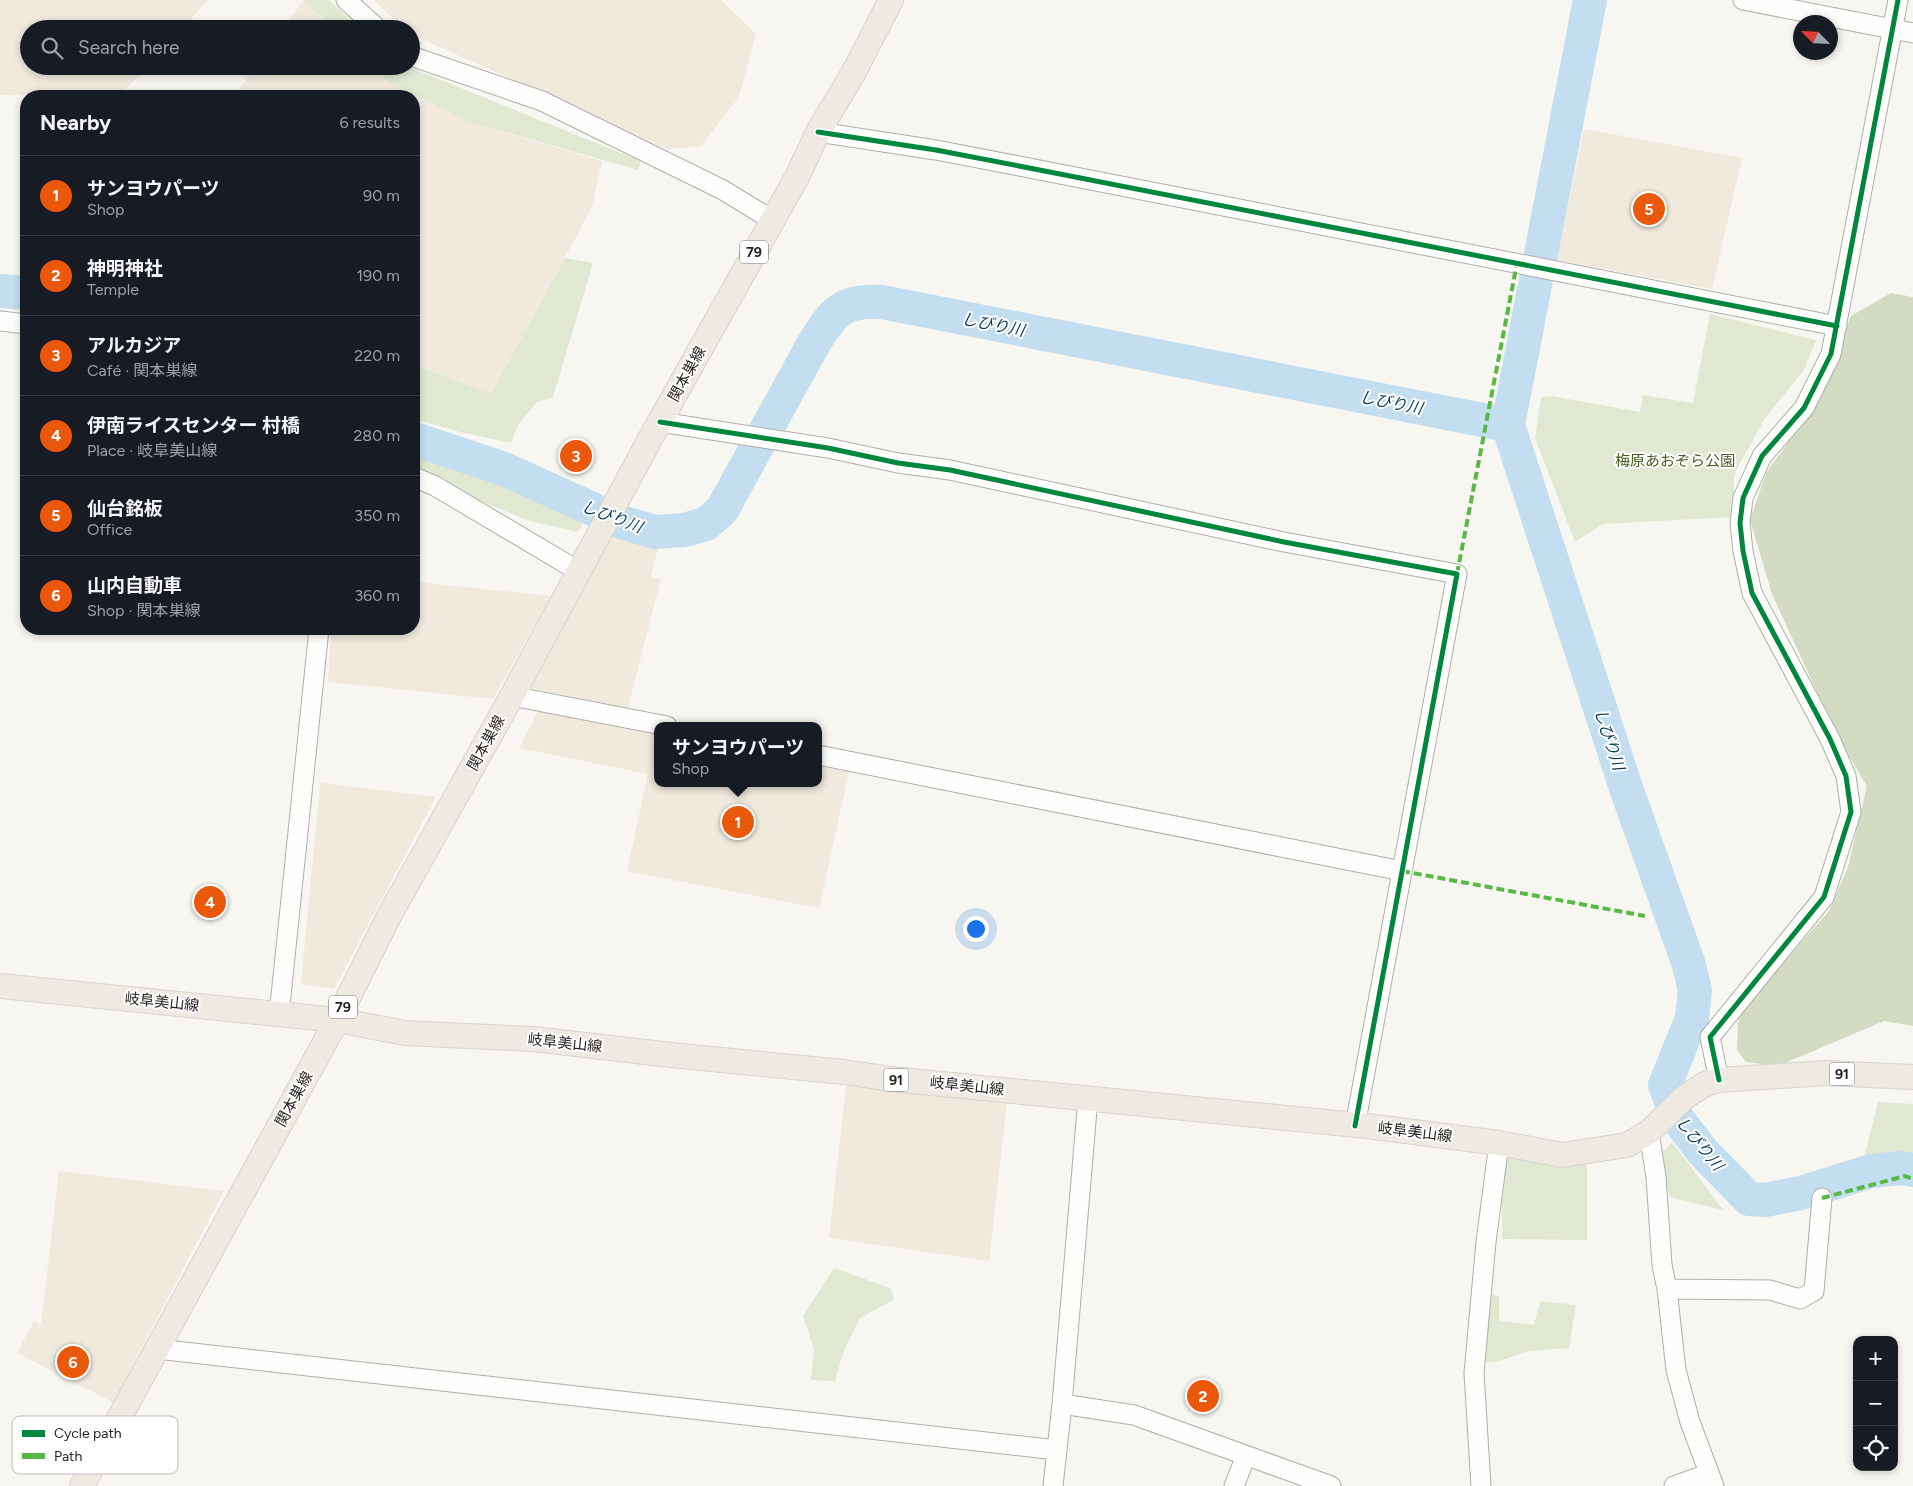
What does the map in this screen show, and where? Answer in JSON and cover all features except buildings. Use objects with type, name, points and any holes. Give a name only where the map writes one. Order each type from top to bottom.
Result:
[{"type":"main road","name":"関本巣線","points":[[120,1416],[337,1020],[388,918],[580,572],[660,422],[797,177],[818,132],[854,72],[891,0]]},
{"type":"main road","name":"岐阜美山線","points":[[0,986],[337,1020],[406,1033],[533,1039],[844,1072],[891,1079],[1355,1126],[1499,1143],[1562,1154],[1627,1146],[1649,1132],[1685,1097],[1705,1084],[1719,1080],[1826,1073],[1913,1077]]},
{"type":"main road","name":"関本巣線","points":[[82,1486],[88,1474]]},
{"type":"street","points":[[346,0],[368,20]]},
{"type":"street","points":[[1744,0],[1913,33]]},
{"type":"street","points":[[1719,1080],[1710,1037],[1824,897],[1851,812],[1846,776],[1830,739],[1752,593],[1743,551],[1740,523],[1743,498],[1762,456],[1804,408],[1831,354],[1898,0]]},
{"type":"street","points":[[420,59],[542,101],[723,190],[772,220]]},
{"type":"street","points":[[818,132],[936,150],[1837,326]]},
{"type":"street","points":[[0,321],[20,323]]},
{"type":"street","points":[[660,422],[828,448],[950,470],[1284,542],[1457,574],[1355,1126]]},
{"type":"street","points":[[420,480],[434,486],[580,572]]},
{"type":"street","points":[[279,1015],[318,635]]},
{"type":"street","points":[[512,696],[654,723]]},
{"type":"street","points":[[822,756],[1402,871]]},
{"type":"street","points":[[1053,1486],[1062,1404],[1088,1098]]},
{"type":"street","points":[[1649,1132],[1656,1176],[1662,1265],[1667,1289],[1676,1370],[1690,1422],[1711,1480],[1674,1486]]},
{"type":"street","points":[[1481,1486],[1474,1373],[1486,1242],[1499,1143]]},
{"type":"street","points":[[1667,1289],[1770,1290],[1800,1299],[1814,1290],[1822,1198]]},
{"type":"street","points":[[156,1349],[1057,1450]]},
{"type":"street","points":[[1062,1404],[1134,1415],[1331,1486]]},
{"type":"street","points":[[1234,1486],[1246,1456]]},
{"type":"shaded area","points":[[0,0],[208,0],[190,20],[20,20],[20,75],[139,75],[125,90],[20,90],[20,95],[0,95]]},
{"type":"shaded area","points":[[374,0],[721,0],[756,34],[739,97],[701,146],[667,149],[420,38],[420,20],[395,20]]},
{"type":"shaded area","points":[[303,1],[326,20],[289,20]]},
{"type":"shaded area","points":[[249,75],[381,75],[387,81],[405,90],[238,90]]},
{"type":"shaded area","points":[[420,98],[467,121],[602,161],[592,207],[491,395],[420,367]]},
{"type":"shaded area","points":[[1584,129],[1742,158],[1712,289],[1557,260]]},
{"type":"shaded area","points":[[615,529],[661,537],[650,578],[661,578],[628,708],[531,688]]},
{"type":"shaded area","points":[[420,583],[551,596],[493,699],[328,682],[331,635],[420,635]]},
{"type":"shaded area","points":[[539,710],[654,733],[654,787],[822,787],[822,767],[849,772],[819,908],[627,871],[648,774],[519,748]]},
{"type":"shaded area","points":[[320,783],[436,797],[334,989],[301,984]]},
{"type":"shaded area","points":[[846,1086],[1007,1102],[989,1261],[829,1238]]},
{"type":"shaded area","points":[[59,1171],[224,1191],[130,1370],[133,1372],[116,1404],[17,1353],[34,1321],[41,1325]]},
{"type":"green space","points":[[329,0],[350,20],[326,20],[303,1]]},
{"type":"green space","points":[[420,72],[641,161],[638,170],[467,121],[420,98],[420,90],[405,90],[387,81],[381,75],[420,75]]},
{"type":"green space","points":[[565,258],[593,263],[553,397],[537,402],[518,425],[511,443],[420,421],[420,367],[491,394]]},
{"type":"green space","points":[[1891,293],[1913,297],[1913,1026],[1884,1021],[1778,1066],[1746,1062],[1737,1050],[1738,1021],[1744,1007],[1829,911],[1848,867],[1867,786],[1837,736],[1772,594],[1750,520],[1766,473],[1818,401],[1851,316]]},
{"type":"green space","name":"梅原あおぞら公園","points":[[1710,314],[1816,340],[1804,370],[1765,418],[1737,469],[1734,477],[1733,517],[1603,524],[1575,542],[1535,438],[1541,397],[1551,396],[1640,412],[1643,395],[1693,403]]},
{"type":"green space","points":[[420,452],[589,513],[578,532],[530,521],[465,495],[420,472]]},
{"type":"green space","points":[[1878,1102],[1913,1104],[1913,1160],[1905,1158],[1864,1157]]},
{"type":"green space","points":[[1672,1142],[1723,1210],[1669,1197],[1661,1153]]},
{"type":"green space","points":[[1502,1156],[1587,1163],[1587,1240],[1502,1239]]},
{"type":"green space","points":[[834,1268],[890,1288],[895,1299],[860,1318],[843,1353],[835,1381],[811,1380],[814,1349],[803,1316]]},
{"type":"green space","points":[[1489,1293],[1499,1296],[1499,1321],[1534,1325],[1540,1301],[1576,1305],[1569,1348],[1529,1351],[1499,1361],[1484,1363]]},
{"type":"waterway","name":"しびり川","points":[[1590,0],[1508,425],[1626,788],[1688,962],[1695,990],[1692,1018],[1665,1085],[1677,1118],[1703,1152],[1749,1199],[1765,1200],[1801,1193],[1871,1171],[1902,1168],[1913,1170]]},
{"type":"waterway","name":"しびり川","points":[[0,291],[20,293]]},
{"type":"waterway","name":"しびり川","points":[[420,441],[504,469],[621,522],[655,532],[684,530],[706,524],[722,510],[814,343],[827,323],[834,315],[848,306],[868,302],[882,302],[1508,425]]},
{"type":"marked path","points":[[1457,574],[1517,263]]},
{"type":"marked path","points":[[1402,871],[1645,916]]},
{"type":"marked path","points":[[1822,1198],[1905,1176],[1913,1179]]},
{"type":"cycle path","points":[[1719,1080],[1710,1037],[1824,897],[1851,812],[1846,776],[1830,739],[1752,593],[1743,551],[1740,523],[1743,498],[1762,456],[1804,408],[1831,354],[1898,0]]},
{"type":"cycle path","points":[[818,132],[936,150],[1837,326]]},
{"type":"cycle path","points":[[660,422],[828,448],[898,463],[950,470],[1284,542],[1457,574],[1355,1126]]},
{"type":"place","name":"仙台銘板","points":[[1649,209]]},
{"type":"place","name":"アルカジア","points":[[576,456]]},
{"type":"place","name":"サンヨウパーツ","points":[[738,822]]},
{"type":"place","name":"伊南ライスセンター 村橋","points":[[210,902]]},
{"type":"place","name":"山内自動車","points":[[73,1362]]},
{"type":"place","name":"神明神社","points":[[1203,1396]]}]
